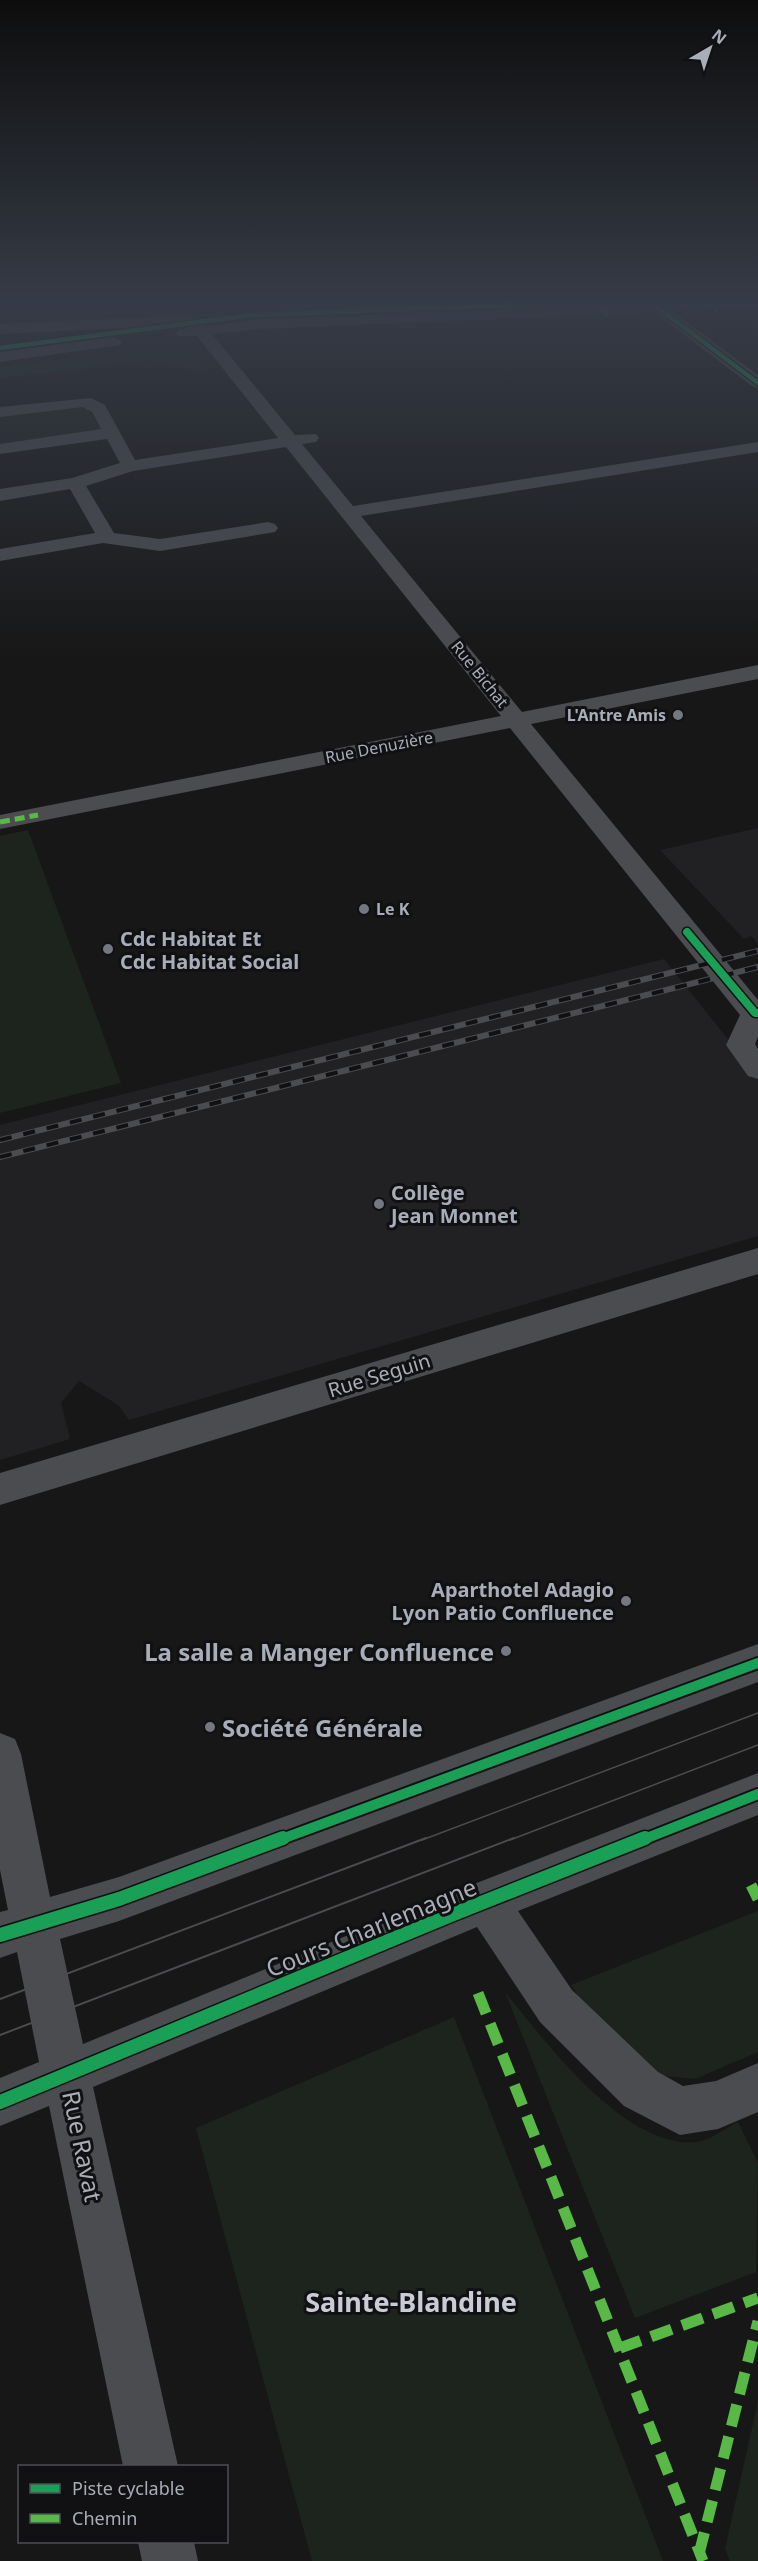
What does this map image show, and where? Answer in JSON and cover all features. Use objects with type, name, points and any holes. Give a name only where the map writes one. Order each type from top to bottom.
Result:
[{"type":"street","points":[[105,420],[130,466]]},
{"type":"street","points":[[0,495],[75,483],[270,420]]},
{"type":"street","name":"Rue Bichat","points":[[283,420],[309,461],[757,1015]]},
{"type":"street","points":[[287,420],[319,437]]},
{"type":"street","points":[[0,449],[112,433]]},
{"type":"street","points":[[351,512],[758,447]]},
{"type":"street","points":[[309,461],[330,458]]},
{"type":"street","points":[[75,483],[105,533],[103,537]]},
{"type":"street","points":[[0,555],[103,537],[163,549],[268,528]]},
{"type":"street","name":"Rue Denuzière","points":[[0,822],[758,672]]},
{"type":"street","points":[[757,1015],[740,1045],[758,1069]]},
{"type":"street","name":"Rue Seguin","points":[[0,1489],[758,1261]]},
{"type":"street","points":[[17,1930],[119,1899],[758,1663]]},
{"type":"street","name":"Rue Ravat","points":[[0,1754],[17,1930],[67,2074],[150,2465]]},
{"type":"street","name":"Cours Charlemagne","points":[[0,2102],[486,1902],[758,1794]]},
{"type":"street","points":[[486,1902],[556,2006],[641,2089],[680,2111],[718,2105],[758,2087]]},
{"type":"street","points":[[166,2543],[170,2561]]},
{"type":"shaded area","points":[[0,420],[95,420],[100,428],[96,431],[0,445]]},
{"type":"shaded area","points":[[758,828],[758,944],[752,936],[744,939],[660,850]]},
{"type":"shaded area","points":[[28,830],[121,1083],[0,1113],[0,836]]},
{"type":"shaded area","name":"Collège Jean Monnet","points":[[664,959],[758,1077],[758,1236],[129,1420],[118,1405],[79,1381],[61,1403],[70,1439],[0,1460],[0,1125]]},
{"type":"shaded area","points":[[758,1911],[758,2052],[695,2079],[653,2075],[601,2031],[571,1985]]},
{"type":"shaded area","points":[[505,1992],[542,2038],[589,2088],[615,2111],[642,2129],[669,2140],[697,2142],[738,2122],[758,2163],[756,2272],[635,2318]]},
{"type":"shaded area","points":[[454,2017],[663,2561],[312,2561],[196,2128]]},
{"type":"shaded area","points":[[758,2401],[758,2561],[730,2561],[725,2549]]},
{"type":"tram line","points":[[422,1840],[758,1713]]},
{"type":"tram line","points":[[510,1840],[758,1745]]},
{"type":"tram line","points":[[0,1999],[426,1838]]},
{"type":"tram line","points":[[0,2035],[514,1838]]},
{"type":"railway","points":[[0,1140],[758,951]]},
{"type":"railway","points":[[0,1157],[758,967]]},
{"type":"marked path","points":[[0,822],[38,815]]},
{"type":"marked path","points":[[751,1885],[758,1899]]},
{"type":"marked path","points":[[478,1993],[703,2561]]},
{"type":"marked path","points":[[620,2348],[758,2298]]},
{"type":"marked path","points":[[699,2554],[758,2321]]},
{"type":"cycle path","points":[[687,932],[755,1013],[758,1013]]},
{"type":"cycle path","points":[[0,1935],[119,1899],[758,1663]]},
{"type":"cycle path","points":[[0,2102],[451,1915],[758,1794]]},
{"type":"place","name":"L'Antre Amis","points":[[678,715]]},
{"type":"place","name":"Le K","points":[[364,909]]},
{"type":"place","name":"Cdc Habitat Et Cdc Habitat Social","points":[[108,949]]},
{"type":"place","name":"Collège Jean Monnet","points":[[379,1204]]},
{"type":"place","name":"Aparthotel Adagio Lyon Patio Confluence","points":[[626,1601]]},
{"type":"place","name":"La salle a Manger Confluence","points":[[506,1651]]},
{"type":"place","name":"Société Générale","points":[[210,1727]]},
{"type":"district","name":"Sainte-Blandine","points":[[411,2301]]}]
